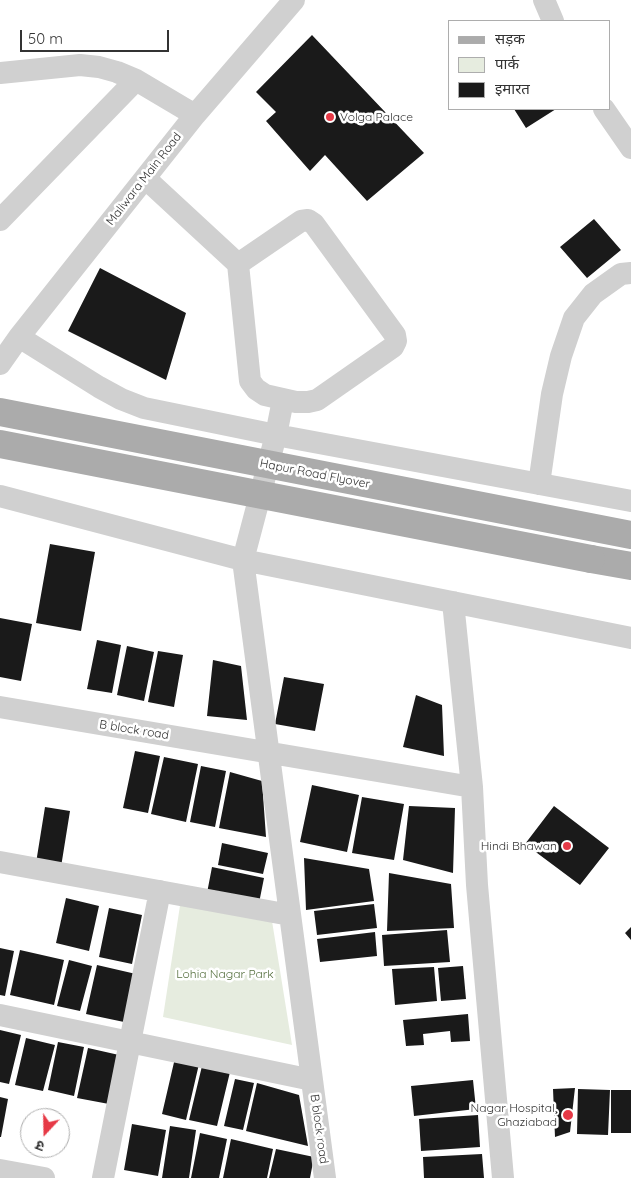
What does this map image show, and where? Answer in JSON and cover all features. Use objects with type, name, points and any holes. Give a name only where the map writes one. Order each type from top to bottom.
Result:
[{"type":"main road","name":"Hapur Road Flyover","points":[[0,412],[631,535]]},
{"type":"main road","points":[[0,444],[631,566]]},
{"type":"street","name":"Maliwara Main Road","points":[[0,364],[19,337],[195,115],[294,0]]},
{"type":"street","points":[[544,0],[553,20]]},
{"type":"street","points":[[0,73],[80,65],[99,67],[136,80],[195,115]]},
{"type":"street","points":[[0,220],[136,80]]},
{"type":"street","points":[[605,110],[631,148]]},
{"type":"street","points":[[145,178],[238,264],[250,381],[256,389],[265,395],[290,401],[308,402],[317,400],[392,347],[396,341],[395,336],[314,224],[308,220],[301,221],[238,264]]},
{"type":"street","points":[[539,484],[552,394],[561,356],[574,318],[593,294],[621,274],[631,273]]},
{"type":"street","points":[[19,337],[100,387],[144,408],[631,501]]},
{"type":"street","points":[[243,560],[284,436],[290,401]]},
{"type":"street","points":[[0,496],[243,560],[631,638]]},
{"type":"street","name":"B block road","points":[[243,560],[325,1178]]},
{"type":"street","points":[[453,602],[472,787],[476,885],[503,1178]]},
{"type":"street","name":"B block road","points":[[0,707],[472,787]]},
{"type":"street","points":[[0,862],[290,915]]},
{"type":"street","points":[[103,1178],[160,891]]},
{"type":"street","name":"B block road","points":[[0,1016],[312,1080]]},
{"type":"street","points":[[0,1170],[44,1178]]},
{"type":"green space","name":"Lohia Nagar Park","points":[[181,899],[272,921],[292,1045],[163,1017]]},
{"type":"building","name":"Volga Palace","points":[[312,35],[424,153],[367,201],[325,155],[310,171],[266,121],[276,112],[256,92]]},
{"type":"building","points":[[515,110],[554,110],[526,128]]},
{"type":"building","points":[[594,219],[621,250],[587,278],[560,247]]},
{"type":"building","points":[[100,268],[186,313],[166,380],[68,331]]},
{"type":"building","points":[[50,544],[95,552],[81,631],[36,623]]},
{"type":"building","points":[[0,618],[32,624],[21,681],[0,677]]},
{"type":"building","points":[[97,640],[121,645],[112,693],[87,689]]},
{"type":"building","points":[[127,646],[154,652],[144,701],[117,695]]},
{"type":"building","points":[[158,651],[183,655],[174,707],[148,702]]},
{"type":"building","points":[[213,660],[241,666],[247,720],[207,716]]},
{"type":"building","points":[[284,677],[324,684],[315,731],[275,724]]},
{"type":"building","points":[[416,695],[442,705],[444,756],[403,747]]},
{"type":"building","points":[[135,751],[160,756],[148,813],[123,808]]},
{"type":"building","points":[[164,757],[198,764],[186,822],[151,814]]},
{"type":"building","points":[[201,766],[226,771],[215,827],[190,822]]},
{"type":"building","points":[[230,772],[262,781],[266,837],[219,828]]},
{"type":"building","points":[[312,785],[359,795],[347,852],[300,842]]},
{"type":"building","points":[[362,797],[404,804],[394,860],[352,853]]},
{"type":"building","points":[[409,806],[455,808],[453,873],[403,860]]},
{"type":"building","name":"Hindi Bhawan","points":[[554,806],[609,848],[580,885],[525,844]]},
{"type":"building","points":[[45,807],[70,811],[61,867],[36,863]]},
{"type":"building","points":[[222,843],[268,853],[263,874],[218,865]]},
{"type":"building","points":[[304,858],[369,869],[374,901],[306,910]]},
{"type":"building","points":[[212,867],[264,878],[259,903],[207,893]]},
{"type":"building","points":[[389,873],[451,884],[454,928],[387,931]]},
{"type":"building","points":[[66,898],[99,906],[89,951],[56,943]]},
{"type":"building","points":[[374,904],[377,928],[317,935],[314,911]]},
{"type":"building","points":[[109,908],[142,915],[132,964],[99,957]]},
{"type":"building","points":[[631,927],[631,940],[625,933]]},
{"type":"building","points":[[447,930],[450,962],[384,966],[382,935]]},
{"type":"building","points":[[375,932],[377,956],[320,962],[317,939]]},
{"type":"building","points":[[0,948],[14,951],[5,996],[0,995]]},
{"type":"building","points":[[20,950],[64,960],[54,1005],[10,995]]},
{"type":"building","points":[[69,960],[92,966],[80,1011],[57,1006]]},
{"type":"building","points":[[97,965],[136,974],[124,1022],[86,1014]]},
{"type":"building","points":[[463,966],[466,999],[441,1001],[438,968]]},
{"type":"building","points":[[434,967],[437,1001],[395,1005],[392,969]]},
{"type":"building","points":[[468,1014],[470,1041],[451,1042],[450,1031],[423,1034],[424,1045],[406,1046],[403,1020]]},
{"type":"building","points":[[0,1030],[21,1035],[9,1084],[0,1082]]},
{"type":"building","points":[[26,1038],[55,1045],[43,1091],[15,1085]]},
{"type":"building","points":[[58,1042],[84,1047],[74,1096],[48,1090]]},
{"type":"building","points":[[88,1048],[119,1055],[109,1104],[77,1098]]},
{"type":"building","points":[[175,1058],[199,1064],[186,1120],[162,1114]]},
{"type":"building","points":[[202,1066],[230,1072],[217,1126],[189,1120]]},
{"type":"building","points":[[235,1079],[254,1083],[243,1130],[224,1126]]},
{"type":"building","points":[[473,1080],[476,1109],[414,1116],[411,1086]]},
{"type":"building","points":[[257,1083],[299,1095],[308,1146],[246,1131]]},
{"type":"building","points":[[575,1088],[570,1132],[555,1137],[553,1089]]},
{"type":"building","points":[[578,1089],[610,1090],[608,1135],[577,1134]]},
{"type":"building","points":[[611,1090],[631,1090],[631,1133],[611,1133]]},
{"type":"building","points":[[0,1097],[8,1099],[1,1137],[0,1137]]},
{"type":"building","points":[[478,1115],[480,1147],[421,1151],[419,1119]]},
{"type":"building","points":[[132,1124],[166,1130],[158,1176],[124,1170]]},
{"type":"building","points":[[170,1126],[196,1130],[189,1178],[162,1178]]},
{"type":"building","points":[[200,1133],[227,1139],[219,1178],[191,1178]]},
{"type":"building","points":[[231,1139],[273,1149],[267,1178],[223,1178]]},
{"type":"building","points":[[276,1149],[314,1157],[310,1178],[269,1178]]},
{"type":"building","points":[[482,1154],[484,1178],[424,1178],[423,1157]]},
{"type":"place","name":"Volga Palace","points":[[330,117]]},
{"type":"place","name":"Hindi Bhawan","points":[[567,846]]},
{"type":"place","name":"Nagar Hospital, Ghaziabad","points":[[568,1115]]}]
